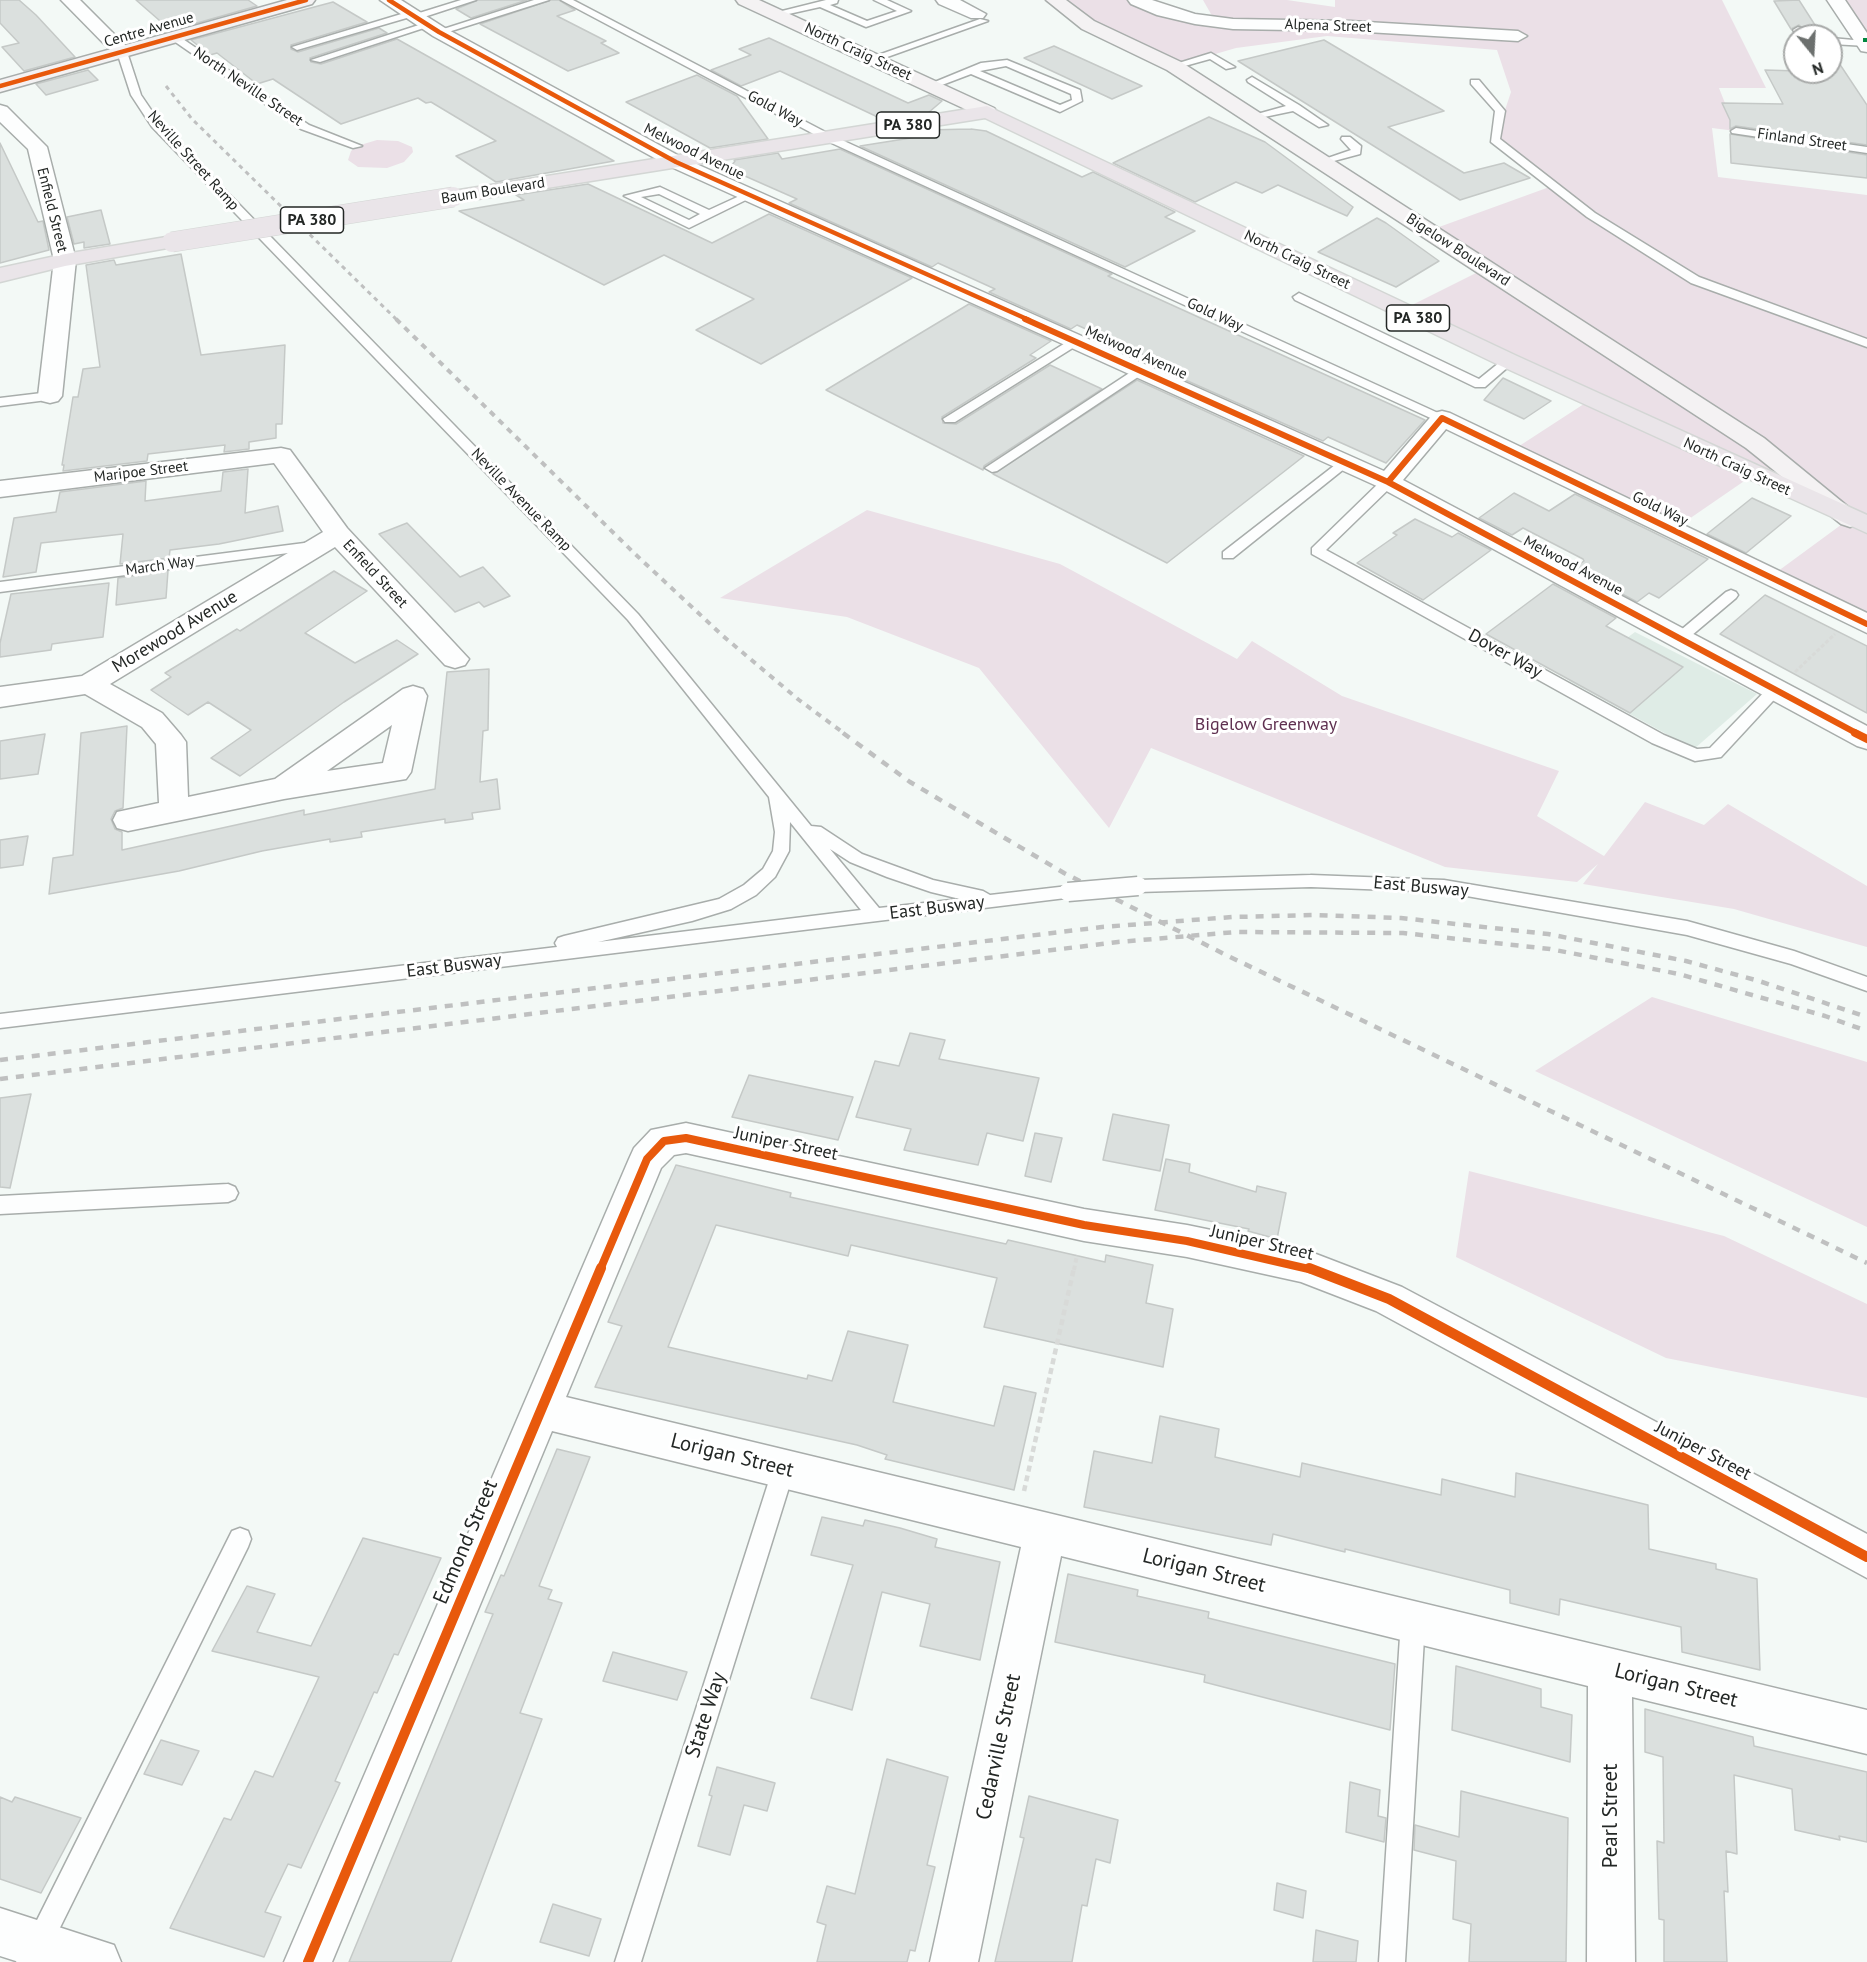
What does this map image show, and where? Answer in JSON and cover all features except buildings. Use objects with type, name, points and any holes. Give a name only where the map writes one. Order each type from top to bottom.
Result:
[{"type":"main road","name":"Centre Avenue","points":[[0,86],[123,57],[174,37],[306,0]]},
{"type":"main road","name":"North Craig Street","points":[[745,0],[987,112],[1509,361],[1861,524]]},
{"type":"main road","name":"Bigelow Boulevard","points":[[1054,0],[1088,24],[1174,66],[1768,451],[1861,524]]},
{"type":"main road","name":"Baum Boulevard","points":[[0,276],[65,260],[172,242],[987,112]]},
{"type":"street","points":[[70,0],[123,57]]},
{"type":"street","points":[[945,0],[980,18]]},
{"type":"street","points":[[1836,0],[1866,45]]},
{"type":"street","name":"Alpena Street","points":[[1139,1],[1195,19],[1233,24],[1350,26],[1518,36]]},
{"type":"street","points":[[1358,9],[1470,17],[1478,22],[1477,34]]},
{"type":"street","name":"Melwood Avenue","points":[[414,16],[676,162],[1388,482],[1867,739]]},
{"type":"street","name":"Enfield Street","points":[[0,111],[37,147],[65,260],[50,396]]},
{"type":"street","points":[[1388,482],[1442,418]]},
{"type":"street","name":"Gold Way","points":[[1442,418],[1860,621]]},
{"type":"street","name":"Enfield Street","points":[[282,454],[329,539],[455,659]]},
{"type":"street","name":"Maripoe Street","points":[[0,489],[282,454]]},
{"type":"street","name":"Morewood Avenue","points":[[0,697],[89,684],[329,539]]},
{"type":"street","points":[[89,684],[152,720],[171,742],[174,809]]},
{"type":"street","points":[[128,820],[284,788]]},
{"type":"street","name":"Juniper Street","points":[[664,1141],[686,1138],[1084,1225],[1187,1241],[1303,1266],[1389,1299],[1867,1557]]},
{"type":"street","name":"Edmond Street","points":[[308,1962],[647,1159],[664,1141]]},
{"type":"street","name":"Lorigan Street","points":[[541,1410],[784,1468],[1034,1516],[1413,1621],[1867,1732]]},
{"type":"street","name":"Cedarville Street","points":[[954,1962],[1034,1516]]},
{"type":"street","name":"Pearl Street","points":[[1610,1670],[1611,1962]]},
{"type":"street","points":[[22,1946],[97,1962]]},
{"type":"lane","points":[[316,60],[414,16],[433,0]]},
{"type":"lane","points":[[297,47],[471,0]]},
{"type":"lane","points":[[414,16],[544,0]]},
{"type":"lane","name":"Gold Way","points":[[566,0],[829,138],[1442,418]]},
{"type":"lane","points":[[775,14],[837,0]]},
{"type":"lane","points":[[823,5],[866,24],[906,10],[879,0]]},
{"type":"lane","points":[[872,59],[980,18]]},
{"type":"lane","name":"North Neville Street","points":[[174,37],[305,127],[357,147]]},
{"type":"lane","points":[[1843,42],[1866,45]]},
{"type":"lane","points":[[1174,66],[1211,56],[1230,67]]},
{"type":"lane","name":"Neville Street Ramp","points":[[123,57],[136,95],[156,125],[250,223]]},
{"type":"lane","points":[[930,86],[972,70],[995,62],[1007,63],[1076,92],[1077,101],[1060,109],[972,70]]},
{"type":"lane","points":[[1252,80],[1323,125]]},
{"type":"lane","points":[[1475,82],[1500,111],[1495,140],[1590,215],[1695,280],[1867,343]]},
{"type":"lane","points":[[1266,89],[1278,86]]},
{"type":"lane","points":[[1254,118],[1295,107]]},
{"type":"lane","name":"Finland Street","points":[[1736,131],[1867,150]]},
{"type":"lane","points":[[1323,163],[1356,152],[1354,145],[1346,139]]},
{"type":"lane","points":[[709,214],[660,190],[630,196],[689,225],[750,195]]},
{"type":"lane","name":"Neville Avenue Ramp","points":[[250,223],[633,617],[874,915]]},
{"type":"lane","points":[[1299,297],[1480,384],[1509,361]]},
{"type":"lane","points":[[950,419],[1075,341]]},
{"type":"lane","points":[[992,468],[1140,370]]},
{"type":"lane","points":[[0,402],[50,396]]},
{"type":"lane","points":[[1228,555],[1344,462]]},
{"type":"lane","name":"Dover Way","points":[[1388,482],[1317,551],[1658,739],[1695,755],[1715,753],[1776,689]]},
{"type":"lane","name":"March Way","points":[[0,587],[329,539]]},
{"type":"lane","points":[[1680,638],[1731,595]]},
{"type":"lane","name":"Neville Avenue Ramp","points":[[468,964],[692,914],[725,903],[750,890],[769,873],[781,851],[783,832],[776,792]]},
{"type":"lane","name":"Neville Avenue Ramp","points":[[798,820],[856,858],[893,873],[931,886],[1000,900]]},
{"type":"lane","name":"East Busway","points":[[0,1021],[1068,892],[1138,886],[1311,881],[1444,886],[1687,928],[1794,957],[1867,984]]},
{"type":"lane","points":[[0,1205],[228,1193]]},
{"type":"lane","name":"State Way","points":[[628,1962],[784,1468]]},
{"type":"lane","points":[[22,1946],[240,1539]]},
{"type":"lane","points":[[1392,1962],[1413,1621]]},
{"type":"path","points":[[1776,689],[1860,621]]},
{"type":"path","points":[[1034,1516],[1084,1225]]},
{"type":"shaded area","points":[[1635,632],[1757,694],[1694,749],[1569,681]]},
{"type":"green space","points":[[1055,0],[1137,0],[1215,21],[1203,0],[1287,0],[1335,7],[1335,0],[1722,0],[1766,88],[1719,88],[1736,131],[1712,128],[1718,177],[1867,195],[1867,624],[1770,577],[1849,519],[1753,475],[1673,530],[1510,452],[1590,400],[1402,310],[1486,268],[1428,231],[1555,185],[1495,140],[1511,92],[1497,50],[1327,36],[1236,48],[1174,66]]},
{"type":"green space","points":[[1844,0],[1867,0],[1867,34]]},
{"type":"green space","points":[[377,140],[398,141],[412,147],[413,152],[404,162],[387,168],[358,167],[348,160],[351,151],[357,146]]},
{"type":"green space","name":"Bigelow Greenway","points":[[867,510],[1060,564],[1237,659],[1252,641],[1342,696],[1559,771],[1537,816],[1604,856],[1645,802],[1704,825],[1728,804],[1867,886],[1867,947],[1734,909],[1583,884],[1598,864],[1577,882],[1445,867],[1151,748],[1109,828],[979,668],[847,617],[720,598]]},
{"type":"green space","points":[[1652,997],[1867,1062],[1867,1227],[1535,1071]]},
{"type":"green space","points":[[1469,1171],[1724,1236],[1867,1304],[1867,1398],[1666,1358],[1456,1257]]},
{"type":"railway","points":[[166,86],[192,119],[397,320]]},
{"type":"railway","points":[[396,319],[634,553],[723,636],[799,700],[845,734]]},
{"type":"railway","points":[[843,733],[910,782],[1064,873],[1162,922]]},
{"type":"railway","points":[[1162,922],[1232,917],[1316,915],[1401,918],[1548,934],[1686,961],[1759,981],[1867,1017]]},
{"type":"railway","points":[[0,1060],[1102,927],[1162,922]]},
{"type":"railway","points":[[1162,922],[1189,936]]},
{"type":"railway","points":[[1189,936],[1236,932],[1403,933],[1550,949],[1679,974],[1825,1016],[1867,1031]]},
{"type":"railway","points":[[0,1079],[1118,942],[1189,936]]},
{"type":"railway","points":[[1189,936],[1867,1263]]},
{"type":"cycle path","points":[[0,86],[306,0]]},
{"type":"cycle path","points":[[389,0],[439,32],[676,162],[1388,482],[1867,739]]},
{"type":"cycle path","points":[[1388,482],[1442,418],[1867,624]]},
{"type":"cycle path","points":[[308,1962],[647,1159],[664,1141],[686,1138],[1084,1225],[1187,1241],[1303,1266],[1389,1299],[1867,1557]]}]
